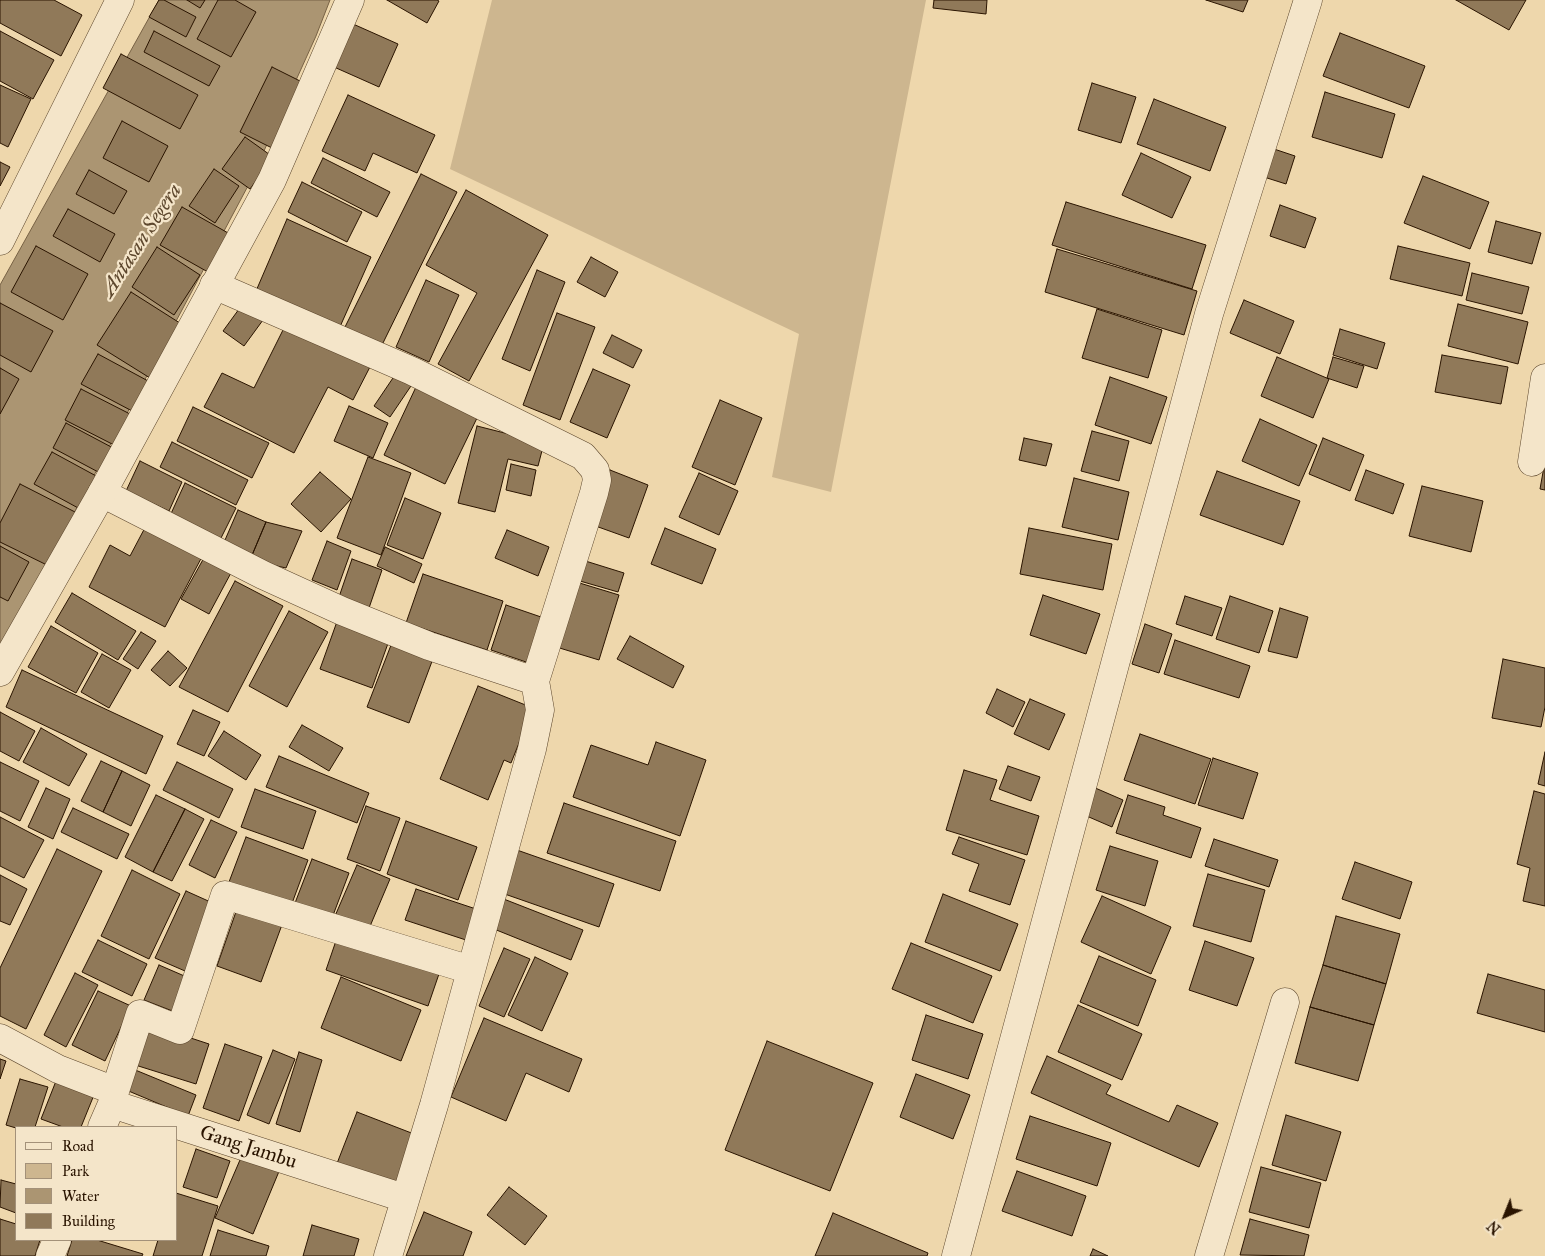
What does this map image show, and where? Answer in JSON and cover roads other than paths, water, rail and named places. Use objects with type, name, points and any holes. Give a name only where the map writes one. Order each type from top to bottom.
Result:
[{"type":"street","points":[[0,241],[120,0]]},
{"type":"street","points":[[0,672],[102,492],[272,180],[350,0]]},
{"type":"street","points":[[956,1256],[1209,314],[1308,0]]},
{"type":"street","points":[[214,285],[412,371],[583,456],[595,470],[597,480],[535,681],[540,710],[532,749],[434,1105],[404,1198],[388,1256]]},
{"type":"street","points":[[1532,462],[1545,378]]},
{"type":"street","points":[[102,492],[263,575],[342,611],[429,646],[535,681]]},
{"type":"street","points":[[110,1107],[140,1014],[180,1030],[225,895],[471,970]]},
{"type":"street","points":[[1209,1256],[1285,1002]]},
{"type":"street","name":"Gang Jambu","points":[[0,1038],[58,1069],[110,1107],[171,1126]]},
{"type":"street","name":"Gang Jambu","points":[[178,1128],[404,1198]]},
{"type":"street","points":[[50,1256],[57,1241]]},
{"type":"water","name":"Antasan Segera","points":[[159,0],[330,0],[316,36],[249,184],[0,652],[0,285]]}]
